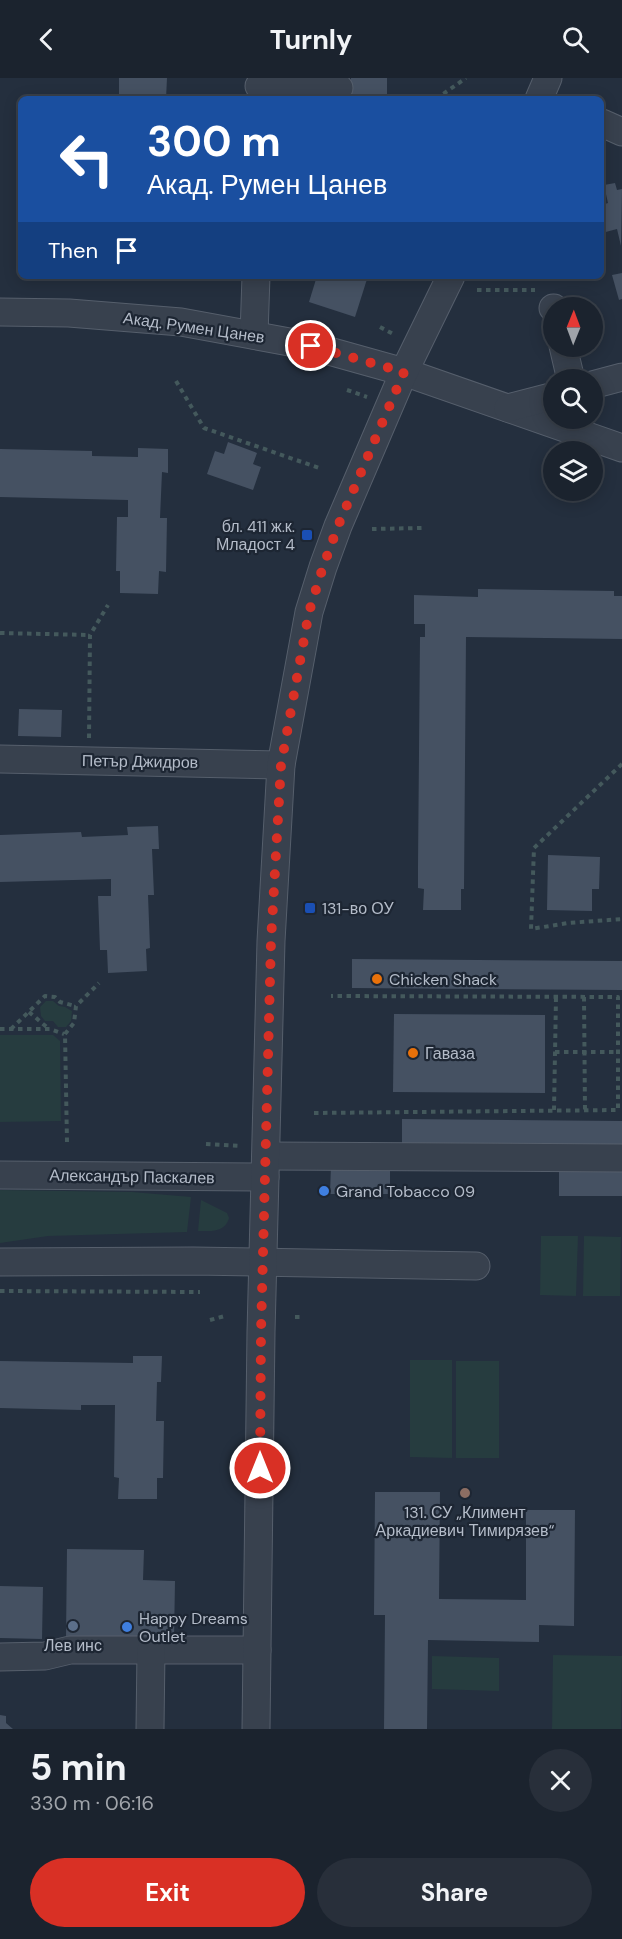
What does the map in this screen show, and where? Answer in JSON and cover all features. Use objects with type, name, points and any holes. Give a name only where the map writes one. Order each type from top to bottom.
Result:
[{"type":"street","points":[[259,88],[339,88]]},
{"type":"street","points":[[604,124],[622,132]]},
{"type":"street","points":[[254,335],[255,279]]},
{"type":"street","points":[[256,1729],[265,1167],[271,941],[281,765],[309,612],[323,567],[338,526],[404,372],[450,279]]},
{"type":"street","name":"Акад. Румен Цанев","points":[[0,312],[69,313],[181,322],[311,346],[404,372],[622,448]]},
{"type":"street","points":[[603,382],[622,377]]},
{"type":"street","points":[[508,408],[543,399]]},
{"type":"street","name":"Петър Джидров","points":[[0,759],[281,765]]},
{"type":"street","name":"Александър Паскалев","points":[[0,1175],[622,1158]]},
{"type":"street","points":[[0,1262],[193,1261],[476,1266]]},
{"type":"street","points":[[0,1657],[45,1656],[70,1650],[257,1650]]},
{"type":"street","points":[[150,1729],[151,1650]]},
{"type":"path","points":[[440,96],[466,78]]},
{"type":"path","points":[[477,290],[551,290],[552,297]]},
{"type":"path","points":[[380,327],[388,331]]},
{"type":"path","points":[[176,381],[204,428],[322,469]]},
{"type":"path","points":[[372,529],[422,528]]},
{"type":"path","points":[[89,760],[90,635],[108,605]]},
{"type":"path","points":[[0,633],[90,635]]},
{"type":"path","points":[[622,764],[534,848],[531,929],[568,923],[622,919]]},
{"type":"path","points":[[67,1142],[64,1034],[75,1023],[76,1006],[99,983]]},
{"type":"path","points":[[11,1029],[45,996],[55,997],[60,1002],[76,1006]]},
{"type":"path","points":[[314,1113],[618,1110],[618,997],[331,996]]},
{"type":"path","points":[[554,1110],[556,997]]},
{"type":"path","points":[[584,997],[585,1110]]},
{"type":"path","points":[[29,1012],[50,1029],[64,1034]]},
{"type":"path","points":[[0,1029],[50,1029]]},
{"type":"path","points":[[555,1052],[618,1052]]},
{"type":"path","points":[[206,1144],[215,1144]]},
{"type":"path","points":[[0,1291],[200,1292]]},
{"type":"path","points":[[210,1320],[225,1316]]},
{"type":"path","points":[[295,1317],[301,1317]]},
{"type":"green space","points":[[46,1001],[53,1001],[72,1011],[71,1021],[66,1027],[58,1027],[53,1021],[45,1021],[41,1016],[40,1007]]},
{"type":"green space","points":[[0,1035],[53,1035],[60,1041],[61,1121],[0,1122]]},
{"type":"green space","points":[[0,1190],[132,1192],[191,1197],[187,1232],[48,1236],[0,1243]]},
{"type":"green space","points":[[201,1200],[227,1213],[229,1218],[221,1229],[198,1231]]},
{"type":"green space","points":[[541,1236],[578,1236],[576,1296],[540,1295]]},
{"type":"green space","points":[[584,1236],[621,1237],[620,1296],[583,1296]]},
{"type":"green space","points":[[410,1360],[452,1360],[452,1458],[410,1457]]},
{"type":"green space","points":[[456,1361],[499,1361],[499,1458],[456,1458]]},
{"type":"green space","points":[[553,1655],[622,1656],[621,1729],[552,1729]]},
{"type":"green space","points":[[432,1656],[499,1658],[499,1691],[432,1689]]},
{"type":"building","points":[[119,78],[167,78],[166,96],[119,96]]},
{"type":"building","points":[[351,78],[387,78],[387,96],[351,96]]},
{"type":"building","points":[[615,183],[617,190],[622,189],[621,246],[617,229],[604,232],[604,204],[608,203],[604,185]]},
{"type":"building","points":[[622,273],[622,299],[619,300],[612,275]]},
{"type":"building","points":[[316,279],[367,279],[355,317],[309,302]]},
{"type":"building","points":[[228,442],[257,453],[253,464],[261,467],[253,490],[207,474],[215,451],[224,454]]},
{"type":"building","points":[[138,448],[168,449],[168,473],[162,472],[160,518],[167,518],[166,572],[159,571],[158,594],[120,593],[120,571],[116,571],[117,517],[128,517],[128,500],[0,497],[0,449],[92,451],[92,456],[138,457]]},
{"type":"building","points":[[478,589],[614,591],[614,596],[622,596],[622,639],[466,637],[464,889],[461,889],[461,910],[423,910],[424,889],[418,888],[418,866],[420,637],[425,637],[425,624],[414,624],[414,595],[478,597]]},
{"type":"building","points":[[19,709],[62,710],[61,737],[18,736]]},
{"type":"building","points":[[158,826],[159,849],[152,849],[154,895],[148,895],[150,948],[146,949],[147,971],[108,973],[107,950],[100,950],[98,896],[111,896],[111,879],[0,882],[0,835],[81,832],[82,837],[128,835],[127,827]]},
{"type":"building","points":[[548,855],[600,857],[599,889],[592,889],[592,911],[547,910]]},
{"type":"building","points":[[352,959],[622,961],[622,990],[352,988]]},
{"type":"building","points":[[394,1014],[545,1015],[545,1093],[393,1092]]},
{"type":"building","points":[[402,1119],[622,1121],[622,1149],[402,1148]]},
{"type":"building","points":[[331,1165],[390,1165],[390,1194],[330,1194]]},
{"type":"building","points":[[559,1167],[622,1168],[622,1196],[559,1196]]},
{"type":"building","points":[[133,1356],[162,1356],[161,1382],[157,1382],[156,1421],[164,1421],[163,1478],[157,1478],[157,1499],[118,1499],[119,1478],[114,1477],[115,1405],[81,1405],[81,1410],[0,1408],[0,1361],[133,1363]]},
{"type":"building","points":[[375,1492],[440,1492],[439,1599],[526,1600],[526,1510],[575,1510],[574,1626],[539,1625],[539,1642],[428,1640],[427,1729],[384,1729],[385,1615],[374,1615]]},
{"type":"building","points":[[67,1549],[144,1550],[143,1580],[175,1581],[174,1639],[66,1637]]},
{"type":"building","points":[[0,1586],[43,1587],[42,1639],[0,1638]]},
{"type":"building","points":[[0,1715],[6,1716],[6,1723],[13,1729],[0,1729]]},
{"type":"place","name":"бл. 411 ж.к. Младост 4","points":[[307,535]]},
{"type":"place","name":"131-во ОУ","points":[[310,908]]},
{"type":"place","name":"Chicken Shack","points":[[377,979]]},
{"type":"place","name":"Гаваза","points":[[413,1053]]},
{"type":"place","name":"Grand Tobacco 09","points":[[324,1191]]},
{"type":"place","name":"131. СУ „Климент Аркадиевич Тимирязев“","points":[[465,1493]]},
{"type":"place","name":"Лев инс","points":[[73,1626]]},
{"type":"place","name":"Happy Dreams Outlet","points":[[127,1627]]},
{"type":"route","points":[[260,1468],[261,1332],[271,941],[281,765],[309,612],[323,567],[338,526],[404,372],[311,346]]}]
